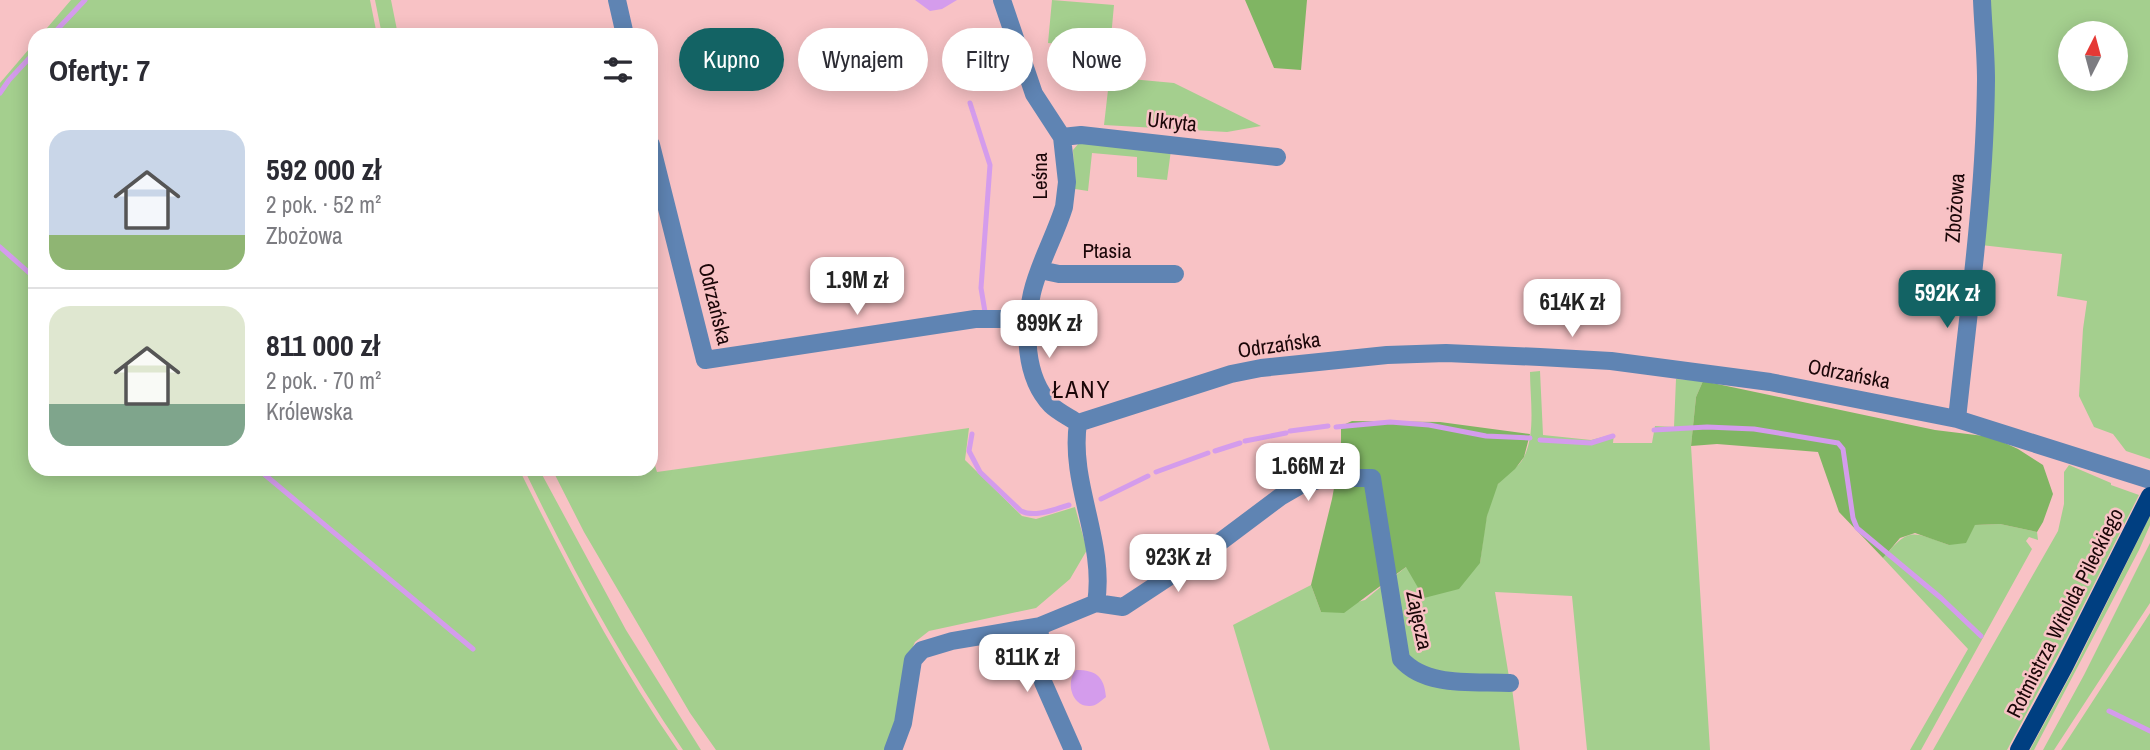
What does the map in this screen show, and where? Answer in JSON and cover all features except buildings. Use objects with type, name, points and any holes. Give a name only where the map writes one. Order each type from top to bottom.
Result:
[{"type":"main road","name":"Rotmistrza Witolda Pileckiego","points":[[2019,750],[2150,497]]},
{"type":"street","points":[[617,0],[623,28]]},
{"type":"street","name":"Leśna","points":[[1002,0],[1034,94],[1062,137],[1066,161],[1066,196],[1032,292],[1028,319]]},
{"type":"street","name":"Zbożowa","points":[[1957,419],[1975,244],[1984,117],[1986,77],[1982,0]]},
{"type":"street","name":"Ukryta","points":[[1062,137],[1081,135],[1277,157]]},
{"type":"street","name":"Odrzańska","points":[[658,173],[705,360],[975,319],[1028,319]]},
{"type":"street","name":"Ptasia","points":[[1040,270],[1059,274],[1175,274]]},
{"type":"street","points":[[893,750],[903,723],[913,660],[922,650],[952,641],[1040,626],[1096,603],[1098,562],[1077,462],[1075,440],[1078,423],[1052,407],[1036,386],[1031,366],[1028,319]]},
{"type":"street","name":"Odrzańska","points":[[1078,423],[1231,374],[1261,368],[1387,355],[1446,354],[1611,361],[1770,382],[1957,419],[2150,480]]},
{"type":"street","name":"Zajęcza","points":[[1096,603],[1123,607],[1209,551],[1280,496],[1298,486],[1325,478],[1372,478],[1401,659],[1410,669],[1424,677],[1510,683]]},
{"type":"street","points":[[1040,626],[1039,658],[1043,682],[1073,750]]},
{"type":"green space","points":[[71,0],[370,0],[376,28],[47,28]]},
{"type":"green space","points":[[375,0],[391,0],[397,28],[381,28]]},
{"type":"green space","points":[[1052,0],[1114,5],[1112,28],[1049,28]]},
{"type":"green space","points":[[1245,0],[1307,0],[1301,70],[1274,68]]},
{"type":"green space","points":[[1987,0],[2150,0],[2150,459],[2126,451],[2113,434],[2094,427],[2079,396],[2087,301],[2057,296],[2062,254],[1981,245]]},
{"type":"green space","points":[[28,50],[28,476],[522,476],[593,612],[678,750],[0,750],[0,83]]},
{"type":"green space","points":[[1146,80],[1174,83],[1261,126],[1227,132],[1104,125],[1108,91],[1146,91]]},
{"type":"green space","points":[[1079,143],[1171,150],[1167,180],[1137,177],[1137,157],[1092,153],[1088,191],[1075,189],[1073,150]]},
{"type":"green space","points":[[1540,371],[1543,435],[1591,440],[1614,434],[1613,443],[1652,443],[1655,426],[1674,427],[1676,379],[1703,381],[1696,397],[1691,446],[1710,750],[1587,750],[1572,596],[1495,592],[1509,677],[1434,671],[1407,657],[1395,576],[1406,567],[1480,563],[1494,492],[1501,480],[1521,461],[1528,448],[1531,426],[1530,372]]},
{"type":"green space","points":[[1703,381],[1935,430],[1992,437],[2043,465],[2053,494],[2043,522],[2037,532],[2000,524],[1975,525],[1966,543],[1949,545],[1915,533],[1900,538],[1883,558],[1839,512],[1818,452],[1717,444],[1691,446],[1696,397]]},
{"type":"green space","points":[[1352,421],[1440,422],[1530,434],[1524,457],[1498,484],[1487,516],[1480,563],[1459,589],[1424,598],[1406,567],[1344,613],[1321,612],[1311,585],[1332,499],[1341,450],[1341,426]]},
{"type":"green space","points":[[969,428],[965,460],[1022,516],[1036,519],[1075,507],[1087,550],[1070,579],[1036,608],[929,631],[915,642],[909,656],[902,696],[886,750],[716,750],[690,713],[584,532],[556,476],[658,476],[658,472]]},
{"type":"green space","points":[[2069,465],[2139,495],[2007,750],[1933,750],[2058,531],[2064,504],[2064,472]]},
{"type":"green space","points":[[527,476],[543,476],[626,630],[701,750],[683,750],[618,648]]},
{"type":"green space","points":[[2150,516],[2150,525],[2139,550],[2034,750],[2030,750],[2076,665]]},
{"type":"green space","points":[[2000,524],[2037,532],[2038,540],[2029,537],[2026,541],[2032,549],[1921,750],[1910,750],[1968,649],[1883,558],[1906,536],[1919,535],[1949,545],[1975,525]]},
{"type":"green space","points":[[2150,543],[2150,603],[2054,750],[2043,750],[2084,675]]},
{"type":"green space","points":[[1311,585],[1321,612],[1365,600],[1383,585],[1402,668],[1512,688],[1520,750],[1270,750],[1233,625]]},
{"type":"green space","points":[[2150,613],[2150,750],[2061,750]]},
{"type":"shaded area","points":[[915,0],[957,0],[942,9],[930,11]]},
{"type":"shaded area","points":[[1076,670],[1089,671],[1098,676],[1106,697],[1092,706],[1079,702],[1071,687]]},
{"type":"waterway","points":[[59,28],[85,0]]},
{"type":"waterway","points":[[0,93],[28,60]]},
{"type":"waterway","points":[[970,103],[990,165],[981,288],[985,312]]},
{"type":"waterway","points":[[0,247],[28,272]]},
{"type":"waterway","points":[[1336,427],[1390,422],[1429,425],[1486,436],[1530,438]]},
{"type":"waterway","points":[[1290,431],[1328,426]]},
{"type":"waterway","points":[[1654,430],[1707,427],[1754,429],[1838,443],[1843,449],[1853,518],[1857,528],[1941,598],[1981,636]]},
{"type":"waterway","points":[[1245,441],[1286,433]]},
{"type":"waterway","points":[[972,434],[969,451],[980,472],[1021,511],[1039,513],[1069,505]]},
{"type":"waterway","points":[[1540,440],[1591,443],[1613,436]]},
{"type":"waterway","points":[[1215,451],[1240,443]]},
{"type":"waterway","points":[[1156,472],[1208,453]]},
{"type":"waterway","points":[[266,476],[473,649]]},
{"type":"waterway","points":[[1101,499],[1148,476]]},
{"type":"waterway","points":[[2109,711],[2150,731]]},
{"type":"district","name":"ŁANY","points":[[1082,390]]}]
